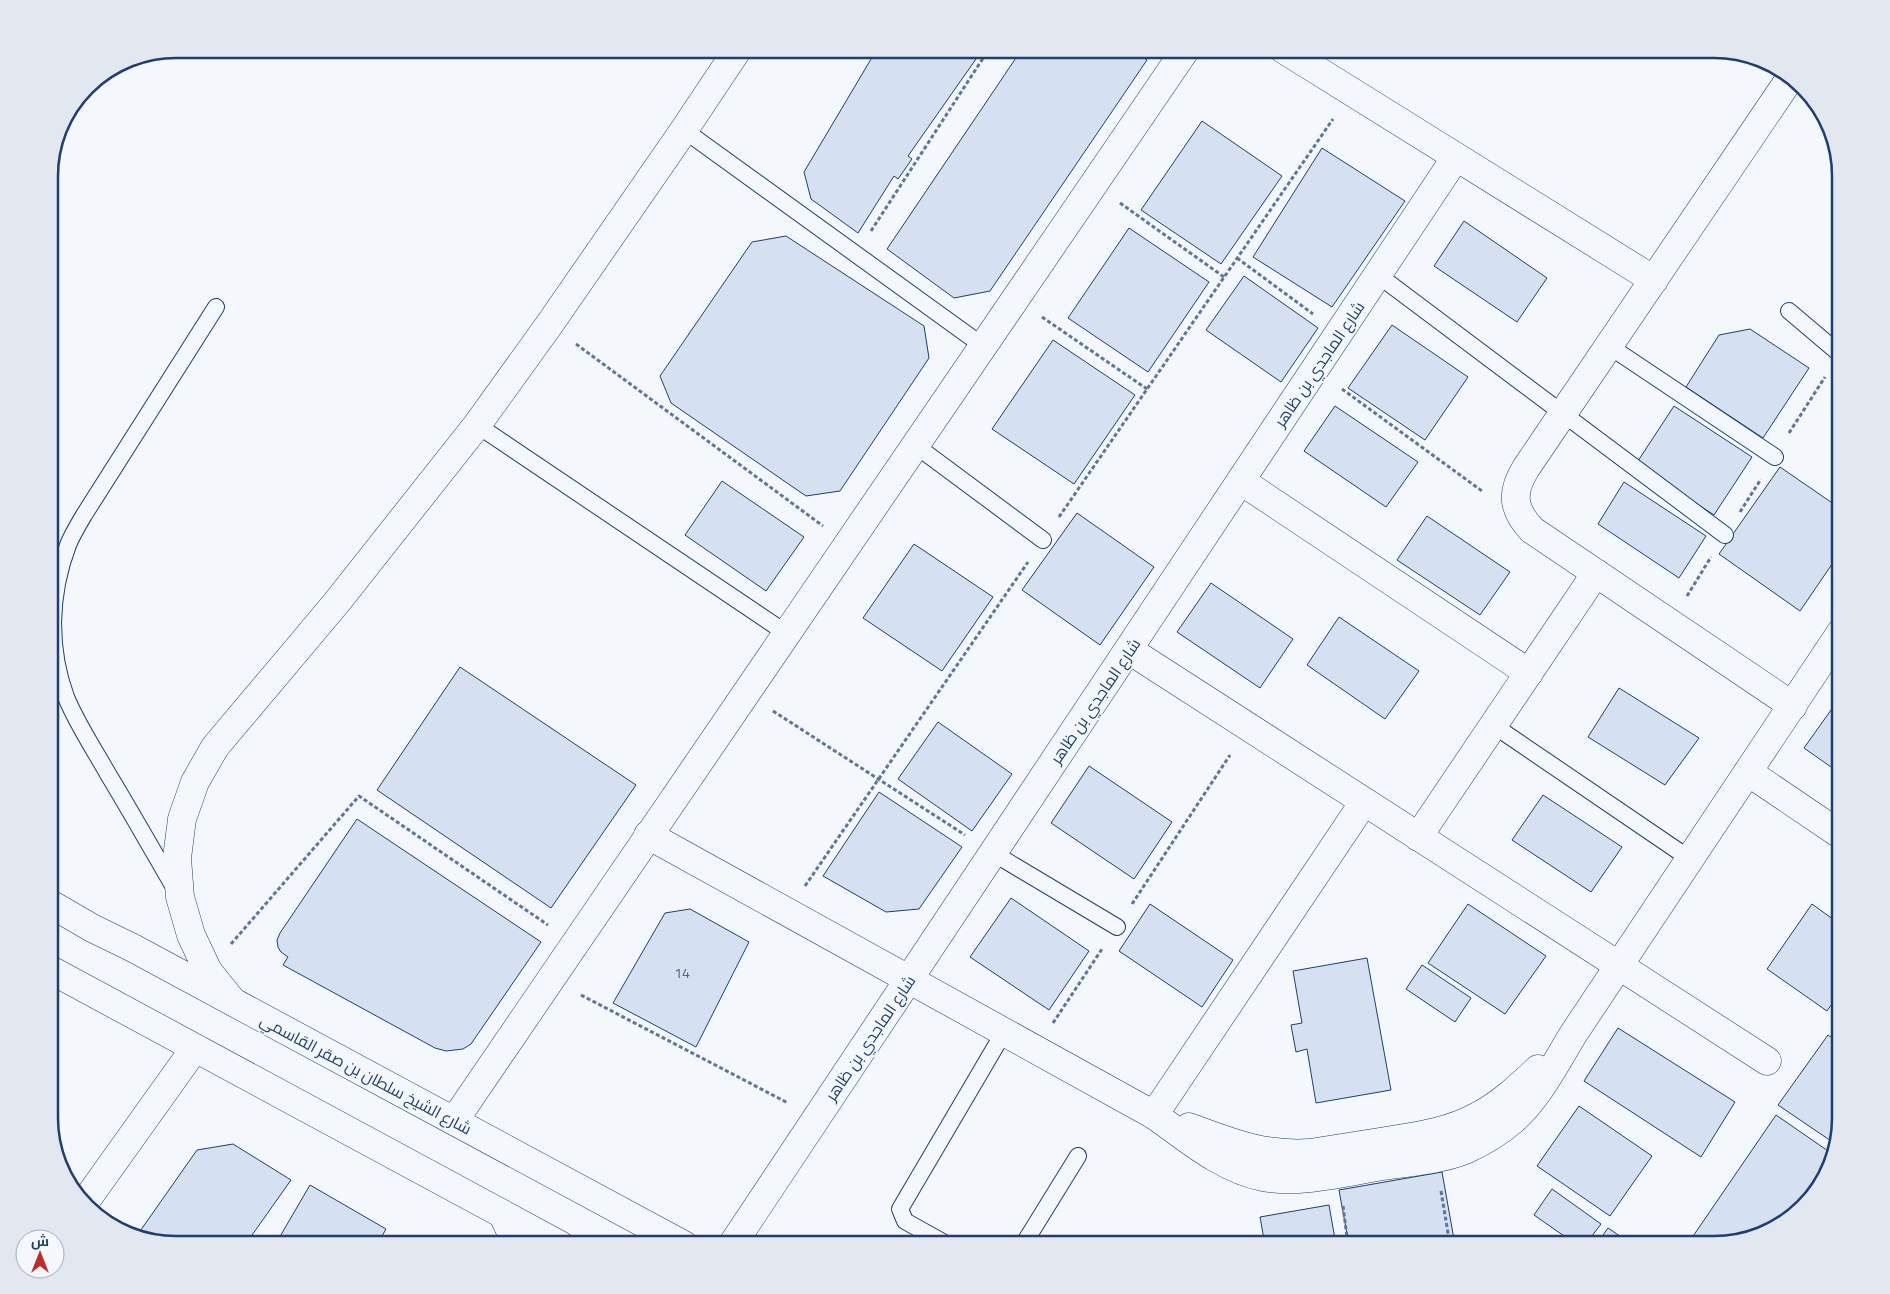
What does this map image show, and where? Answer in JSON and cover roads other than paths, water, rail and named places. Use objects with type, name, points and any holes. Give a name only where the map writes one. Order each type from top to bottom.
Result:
[{"type":"street","points":[[233,1002],[208,971],[191,935],[180,897],[178,858],[182,819],[195,782],[215,747],[338,602],[477,425],[684,130],[733,57]]},
{"type":"street","points":[[454,1121],[1180,57]]},
{"type":"street","points":[[1296,57],[1654,280]]},
{"type":"street","points":[[1787,83],[1518,480],[1515,493],[1516,507],[1522,520],[1532,530],[1792,706]]},
{"type":"street","name":"شارع الماجدي بن ظاهر","points":[[738,1236],[1456,157]]},
{"type":"street","points":[[1240,481],[1529,672]]},
{"type":"street","points":[[1418,837],[1596,573]]},
{"type":"street","points":[[1154,1115],[1249,1148],[1274,1153],[1436,1158],[1464,1150],[1491,1137],[1514,1119],[1534,1097],[1574,1033],[1832,646]]},
{"type":"street","points":[[1129,650],[1767,1061]]},
{"type":"street","points":[[1748,772],[1832,829]]},
{"type":"street","points":[[1154,1115],[1364,802]]},
{"type":"street","points":[[648,835],[1154,1115],[1216,1158],[1238,1169],[1262,1177],[1288,1179],[1339,1173],[1366,1156],[1455,1127],[1478,1117],[1518,1088],[1574,1033]]},
{"type":"street","points":[[58,897],[92,928]]},
{"type":"street","name":"شارع الشيخ سلطان بن صقر القاسمي","points":[[58,908],[667,1236]]},
{"type":"street","points":[[58,974],[543,1236]]},
{"type":"street","points":[[88,1197],[195,1048]]},
{"type":"street","points":[[504,1215],[513,1236]]},
{"type":"lane","points":[[684,130],[983,346]]},
{"type":"lane","points":[[1378,275],[1725,535]]},
{"type":"lane","points":[[58,573],[68,543],[76,529],[216,306]]},
{"type":"lane","points":[[1789,311],[1832,347]]},
{"type":"lane","points":[[1609,346],[1774,457]]},
{"type":"lane","points":[[477,425],[786,634]]},
{"type":"lane","points":[[915,445],[1043,540]]},
{"type":"lane","points":[[58,671],[67,698],[81,727],[180,897]]},
{"type":"lane","points":[[1493,725],[1690,859]]},
{"type":"lane","points":[[993,853],[1117,927]]},
{"type":"lane","points":[[932,1236],[905,1221],[900,1209],[1004,1032]]},
{"type":"lane","points":[[1029,1236],[1078,1156]]}]
